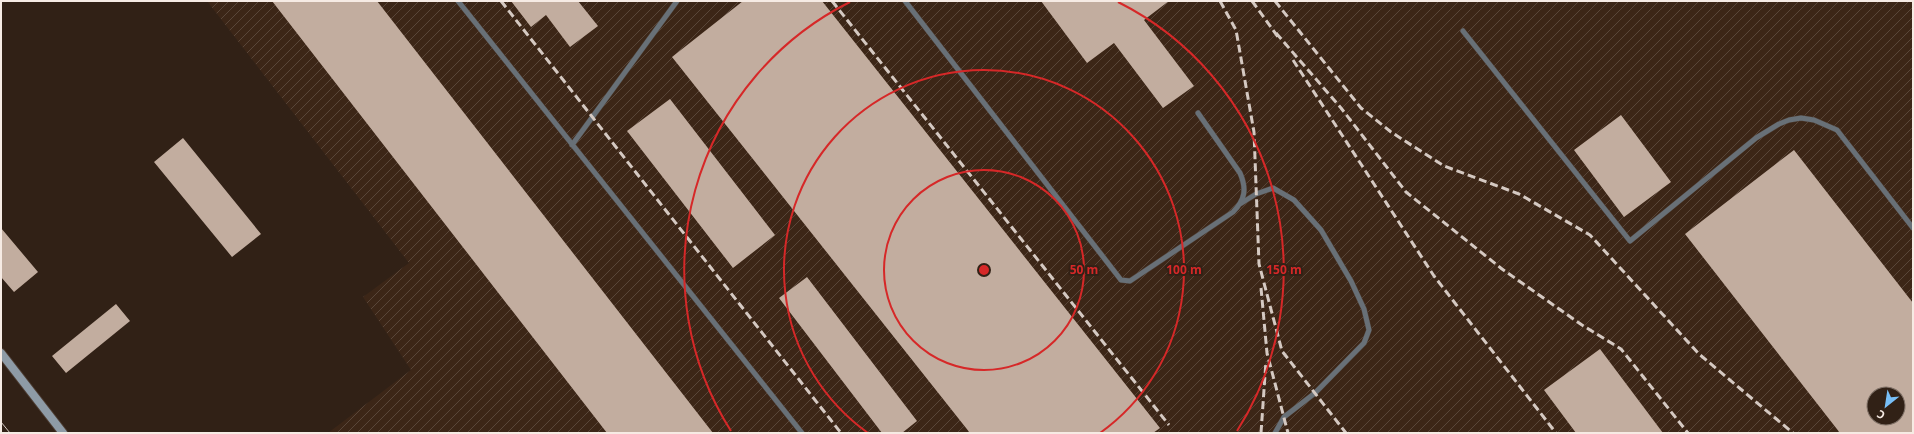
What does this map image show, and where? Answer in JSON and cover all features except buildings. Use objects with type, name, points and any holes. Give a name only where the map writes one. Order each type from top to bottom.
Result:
[{"type":"street","points":[[1,353],[63,433]]},
{"type":"lane","points":[[458,1],[802,433]]},
{"type":"lane","points":[[572,145],[677,1]]},
{"type":"lane","points":[[905,1],[1121,280],[1130,281],[1233,212],[1240,204],[1256,194],[1273,188],[1294,200],[1321,230],[1351,281],[1364,309],[1369,330],[1364,343],[1315,393],[1284,417],[1274,433]]},
{"type":"lane","points":[[1463,32],[1630,241],[1756,138],[1779,124],[1789,120],[1801,118],[1814,120],[1837,130],[1913,228]]},
{"type":"lane","points":[[1198,113],[1240,173],[1244,184],[1244,194],[1240,204]]},
{"type":"shaded area","points":[[207,1],[1913,1],[1913,433],[328,433],[411,370],[363,297],[409,263]]},
{"type":"tram line","points":[[1,422],[10,433]]},
{"type":"railway","points":[[501,1],[841,433]]},
{"type":"railway","points":[[832,1],[1169,425]]},
{"type":"railway","points":[[1220,1],[1236,30],[1254,132],[1259,264],[1282,351],[1346,433]]},
{"type":"railway","points":[[1252,1],[1278,37]]},
{"type":"railway","points":[[1275,1],[1361,108],[1391,132],[1444,166],[1519,194],[1590,235],[1699,354],[1793,433]]},
{"type":"railway","points":[[1276,33],[1341,108],[1406,192],[1502,269],[1582,325],[1621,349],[1688,433]]},
{"type":"railway","points":[[1293,60],[1434,276],[1556,433]]},
{"type":"railway","points":[[1261,288],[1267,353],[1288,433]]},
{"type":"railway","points":[[1261,433],[1266,361]]}]
